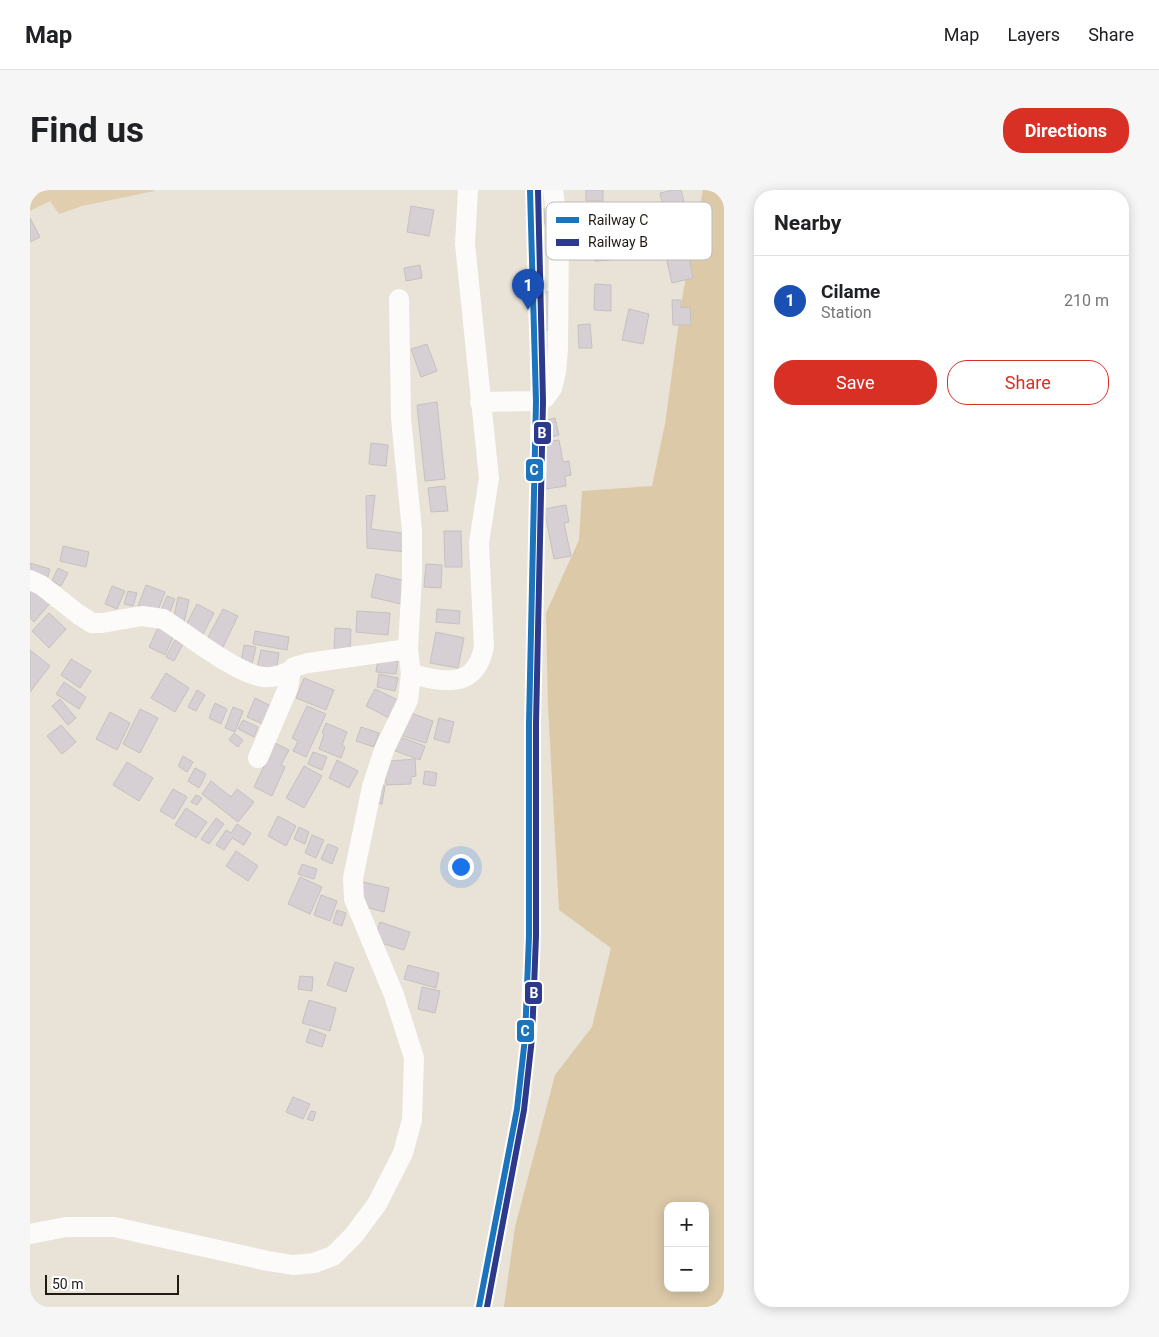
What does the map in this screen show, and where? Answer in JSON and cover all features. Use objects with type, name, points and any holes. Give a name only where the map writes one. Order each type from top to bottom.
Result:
[{"type":"street","points":[[411,674],[438,681],[458,680],[473,672],[481,661],[484,647],[479,543],[489,478],[465,244],[468,190]]},
{"type":"street","points":[[480,402],[536,401],[545,398],[552,388],[556,372],[558,348],[559,260]]},
{"type":"street","points":[[30,1234],[66,1227],[114,1227],[293,1265],[314,1263],[333,1256],[354,1235],[377,1204],[403,1153],[412,1120],[414,1058],[394,995],[354,899],[353,878],[372,788],[384,750],[408,700],[411,674],[408,649],[412,576],[412,531],[401,418],[399,299]]},
{"type":"street","points":[[30,580],[41,585],[92,623],[142,616],[163,619],[226,661],[255,676],[275,677],[300,665],[408,649]]},
{"type":"street","points":[[258,758],[288,688],[290,671]]},
{"type":"shaded area","points":[[30,190],[154,191],[82,206],[59,214],[50,201],[30,211]]},
{"type":"shaded area","points":[[703,190],[724,190],[724,1307],[504,1307],[515,1227],[555,1075],[592,1027],[611,948],[559,910],[548,705],[546,613],[579,540],[582,491],[652,486],[665,424],[689,260],[712,260],[712,202],[701,202]]},
{"type":"building","points":[[586,190],[603,190],[603,201],[586,201]]},
{"type":"building","points":[[681,190],[684,202],[662,202],[660,193]]},
{"type":"building","points":[[411,206],[434,210],[429,236],[407,232]]},
{"type":"building","points":[[544,208],[545,224],[534,225],[533,209]]},
{"type":"building","points":[[30,218],[40,237],[30,242]]},
{"type":"building","points":[[667,260],[690,260],[693,278],[672,283]]},
{"type":"building","points":[[420,265],[422,278],[406,281],[404,268]]},
{"type":"building","points":[[595,284],[611,285],[611,311],[594,310]]},
{"type":"building","points":[[536,292],[554,292],[554,330],[536,330]]},
{"type":"building","points":[[672,300],[681,300],[681,308],[690,307],[691,325],[673,325]]},
{"type":"building","points":[[629,309],[649,314],[643,344],[622,340]]},
{"type":"building","points":[[590,324],[592,348],[579,348],[578,325]]},
{"type":"building","points":[[427,344],[437,371],[421,377],[411,349]]},
{"type":"building","points":[[437,402],[445,479],[425,481],[417,405]]},
{"type":"building","points":[[555,418],[559,435],[551,437],[547,420]]},
{"type":"building","points":[[559,440],[563,462],[569,461],[571,475],[565,476],[566,486],[546,489],[540,443]]},
{"type":"building","points":[[371,443],[388,445],[386,466],[369,464]]},
{"type":"building","points":[[445,486],[448,511],[431,512],[428,488]]},
{"type":"building","points":[[375,495],[371,529],[409,534],[407,552],[367,548],[366,496]]},
{"type":"building","points":[[566,505],[569,522],[564,523],[571,556],[554,559],[544,509]]},
{"type":"building","points":[[444,531],[461,531],[462,567],[445,567]]},
{"type":"building","points":[[63,546],[89,552],[86,567],[60,561]]},
{"type":"building","points":[[30,563],[50,569],[47,580],[30,575]]},
{"type":"building","points":[[426,564],[442,565],[441,588],[424,587]]},
{"type":"building","points":[[58,568],[68,573],[61,586],[52,581]]},
{"type":"building","points":[[376,574],[406,581],[401,604],[371,597]]},
{"type":"building","points":[[146,585],[165,592],[157,613],[138,606]]},
{"type":"building","points":[[112,586],[125,591],[117,609],[105,604]]},
{"type":"building","points":[[30,587],[51,602],[34,622],[30,618]]},
{"type":"building","points":[[128,591],[137,593],[133,606],[124,604]]},
{"type":"building","points":[[167,596],[175,599],[169,614],[161,611]]},
{"type":"building","points":[[178,597],[189,600],[184,623],[173,621]]},
{"type":"building","points":[[197,604],[214,613],[202,636],[185,627]]},
{"type":"building","points":[[223,609],[238,616],[222,649],[206,641]]},
{"type":"building","points":[[437,609],[460,611],[459,624],[436,622]]},
{"type":"building","points":[[357,611],[390,613],[388,635],[356,632]]},
{"type":"building","points":[[49,613],[66,629],[49,648],[32,631]]},
{"type":"building","points":[[160,623],[176,631],[165,655],[149,647]]},
{"type":"building","points":[[335,628],[351,629],[350,653],[334,652]]},
{"type":"building","points":[[255,631],[289,637],[287,650],[253,644]]},
{"type":"building","points":[[436,632],[464,638],[458,668],[430,663]]},
{"type":"building","points":[[175,640],[183,644],[174,661],[166,657]]},
{"type":"building","points":[[244,645],[256,647],[252,664],[241,662]]},
{"type":"building","points":[[30,650],[50,666],[30,692]]},
{"type":"building","points":[[261,650],[279,653],[276,672],[257,668]]},
{"type":"building","points":[[71,659],[91,671],[80,688],[61,675]]},
{"type":"building","points":[[378,659],[398,661],[396,674],[376,672]]},
{"type":"building","points":[[166,673],[189,688],[175,712],[151,698]]},
{"type":"building","points":[[379,674],[398,678],[395,691],[377,687]]},
{"type":"building","points":[[304,678],[334,690],[326,710],[296,698]]},
{"type":"building","points":[[64,682],[86,697],[79,709],[56,694]]},
{"type":"building","points":[[375,689],[400,701],[391,719],[366,706]]},
{"type":"building","points":[[197,690],[205,695],[196,711],[188,707]]},
{"type":"building","points":[[255,698],[271,706],[263,724],[247,717]]},
{"type":"building","points":[[60,699],[76,718],[68,725],[52,706]]},
{"type":"building","points":[[215,703],[227,709],[221,724],[209,718]]},
{"type":"building","points":[[307,706],[326,714],[306,757],[293,751],[298,741],[292,738]]},
{"type":"building","points":[[233,707],[243,711],[235,732],[225,728]]},
{"type":"building","points":[[140,709],[158,718],[140,753],[123,744]]},
{"type":"building","points":[[110,712],[130,723],[117,750],[96,739]]},
{"type":"building","points":[[408,712],[433,721],[426,743],[400,735]]},
{"type":"building","points":[[439,718],[454,722],[449,743],[434,739]]},
{"type":"building","points":[[243,720],[258,727],[254,737],[238,729]]},
{"type":"building","points":[[326,723],[347,732],[342,745],[345,747],[341,758],[319,749]]},
{"type":"building","points":[[61,725],[76,742],[62,754],[47,736]]},
{"type":"building","points":[[361,727],[379,733],[374,747],[356,741]]},
{"type":"building","points":[[234,733],[243,740],[238,747],[229,740]]},
{"type":"building","points":[[395,735],[425,746],[420,760],[390,749]]},
{"type":"building","points":[[275,743],[289,750],[281,765],[285,767],[272,796],[254,787]]},
{"type":"building","points":[[313,752],[327,757],[322,770],[308,764]]},
{"type":"building","points":[[384,754],[391,761],[415,759],[416,776],[411,777],[411,784],[386,785]]},
{"type":"building","points":[[183,756],[193,762],[187,772],[178,766]]},
{"type":"building","points":[[337,760],[358,771],[349,788],[329,778]]},
{"type":"building","points":[[127,762],[153,778],[139,801],[113,785]]},
{"type":"building","points":[[304,766],[322,776],[304,808],[286,798]]},
{"type":"building","points":[[195,768],[206,774],[199,788],[188,781]]},
{"type":"building","points":[[425,771],[437,773],[435,786],[423,784]]},
{"type":"building","points":[[211,781],[231,797],[237,789],[254,802],[238,822],[202,794]]},
{"type":"building","points":[[377,783],[385,786],[382,804],[372,802]]},
{"type":"building","points":[[173,789],[187,797],[174,819],[160,811]]},
{"type":"building","points":[[196,795],[202,798],[197,805],[191,802]]},
{"type":"building","points":[[186,808],[207,822],[196,838],[175,825]]},
{"type":"building","points":[[278,816],[296,826],[286,846],[268,836]]},
{"type":"building","points":[[216,818],[224,824],[209,844],[201,839]]},
{"type":"building","points":[[237,824],[251,833],[244,845],[232,838],[224,850],[216,845],[226,830],[231,833]]},
{"type":"building","points":[[299,827],[309,832],[305,844],[294,839]]},
{"type":"building","points":[[312,835],[324,840],[316,858],[305,853]]},
{"type":"building","points":[[328,844],[338,848],[332,864],[321,859]]},
{"type":"building","points":[[236,851],[258,866],[248,881],[226,866]]},
{"type":"building","points":[[302,864],[317,869],[314,879],[298,874]]},
{"type":"building","points":[[300,877],[322,887],[310,914],[288,904]]},
{"type":"building","points":[[363,882],[389,888],[384,912],[358,905]]},
{"type":"building","points":[[321,895],[337,901],[330,921],[314,915]]},
{"type":"building","points":[[337,910],[346,913],[342,926],[333,923]]},
{"type":"building","points":[[380,922],[410,932],[404,950],[374,941]]},
{"type":"building","points":[[335,962],[354,968],[346,992],[327,985]]},
{"type":"building","points":[[408,965],[439,973],[436,988],[404,979]]},
{"type":"building","points":[[300,976],[313,977],[312,991],[298,989]]},
{"type":"building","points":[[422,987],[440,991],[435,1013],[418,1009]]},
{"type":"building","points":[[309,1000],[336,1008],[330,1031],[302,1023]]},
{"type":"building","points":[[310,1029],[326,1035],[322,1047],[306,1042]]},
{"type":"building","points":[[293,1097],[310,1104],[303,1119],[286,1112]]},
{"type":"building","points":[[311,1111],[316,1112],[313,1121],[307,1119]]},
{"type":"rail line","name":"C","points":[[479,1307],[517,1109],[525,1038],[529,936],[529,724],[536,401],[530,190]]},
{"type":"rail line","name":"B","points":[[487,1307],[524,1110],[532,1038],[536,936],[536,724],[543,401],[538,190]]},
{"type":"place","name":"Cilame","points":[[528,310]]}]
